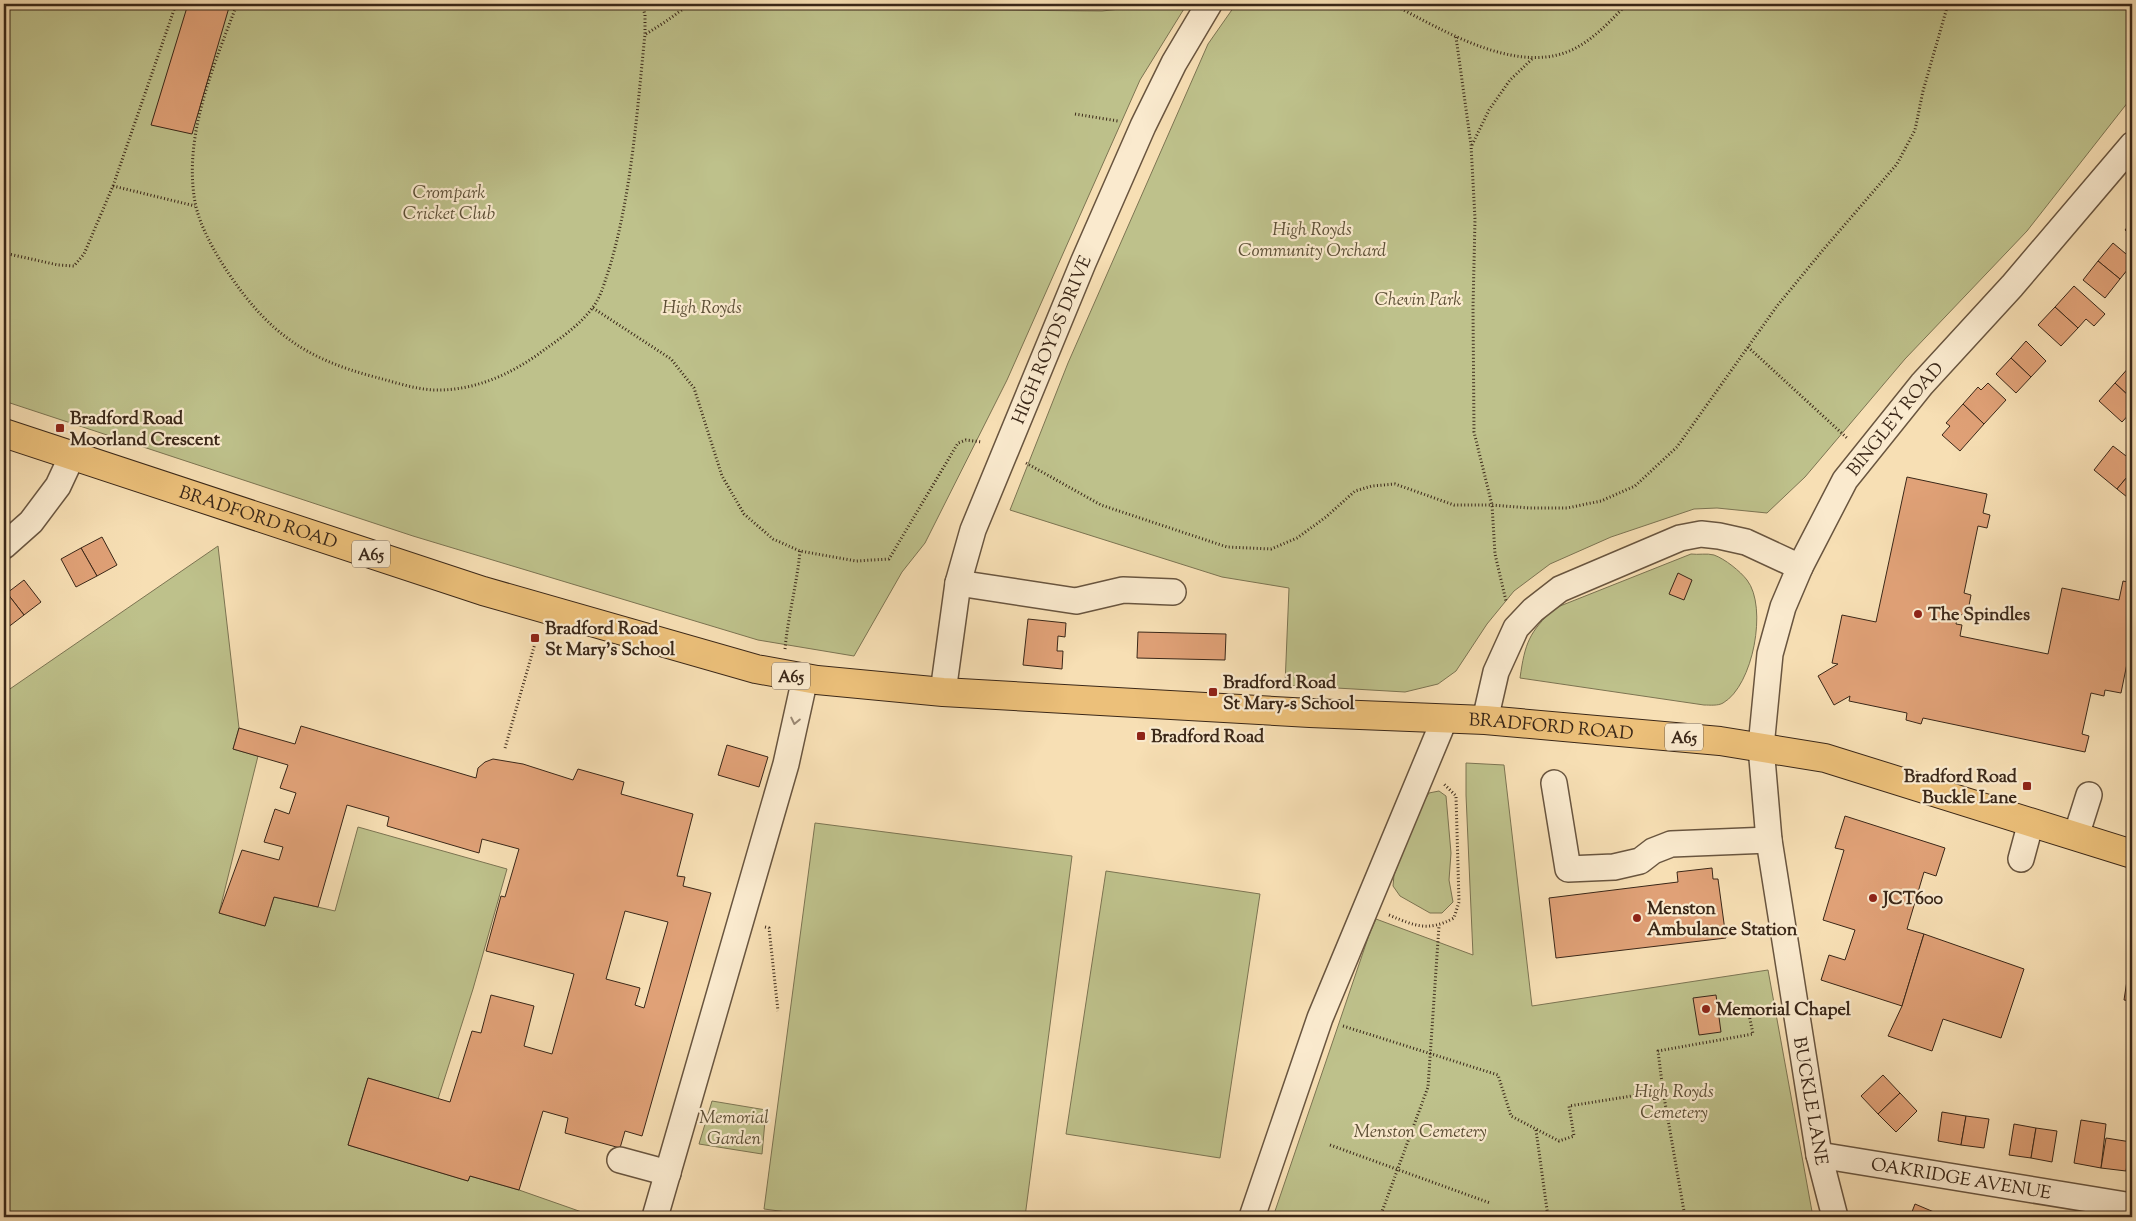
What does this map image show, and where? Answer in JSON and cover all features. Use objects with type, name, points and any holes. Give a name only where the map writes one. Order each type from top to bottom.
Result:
[{"type":"main road","name":"BRADFORD ROAD","points":[[4,433],[483,591],[756,669],[795,676],[943,692],[1310,713],[1485,720],[1692,738],[1761,747],[1825,758],[2132,854]]},
{"type":"street","name":"HIGH ROYDS DRIVE","points":[[943,692],[958,583],[973,530],[1083,263],[1143,126],[1174,62],[1209,4]]},
{"type":"street","name":"BINGLEY ROAD","points":[[1761,747],[1770,654],[1783,607],[1800,567],[1845,480],[1922,384],[2012,286],[2132,146]]},
{"type":"street","points":[[4,546],[30,522],[58,486],[72,456]]},
{"type":"street","points":[[1485,720],[1496,672],[1516,628],[1533,610],[1560,589],[1687,536],[1701,534],[1746,542],[1800,567]]},
{"type":"street","points":[[958,583],[1076,601],[1123,590],[1173,592]]},
{"type":"street","points":[[656,1217],[786,764],[795,676]]},
{"type":"street","points":[[1252,1217],[1320,1018],[1445,718]]},
{"type":"street","name":"BUCKLE LANE","points":[[1761,747],[1769,840],[1795,1006],[1819,1155],[1835,1217]]},
{"type":"street","points":[[1554,783],[1568,869],[1623,865],[1640,861],[1653,852],[1671,844],[1769,840]]},
{"type":"street","points":[[2076,836],[2089,795]]},
{"type":"street","points":[[2021,859],[2031,822]]},
{"type":"street","name":"OAKRIDGE AVENUE","points":[[1819,1155],[2132,1206]]},
{"type":"street","points":[[620,1160],[668,1173]]},
{"type":"path","points":[[4,253],[58,265],[74,266],[84,254],[113,186],[176,4]]},
{"type":"path","points":[[237,4],[210,80],[193,151],[195,206],[221,262],[257,312],[272,327],[307,353],[334,365],[400,384],[435,390],[470,386],[490,381],[538,355],[570,330],[593,308],[602,291],[618,240],[625,205],[645,34],[646,15],[642,4]]},
{"type":"path","points":[[645,34],[690,4]]},
{"type":"path","points":[[1392,4],[1456,37],[1491,50],[1532,59],[1557,56],[1581,45],[1608,24],[1627,4]]},
{"type":"path","points":[[593,308],[671,359],[694,388],[722,476],[744,514],[773,539],[800,551],[856,561],[889,559],[958,443],[966,440],[983,442],[1005,451],[1102,505],[1226,548],[1271,549],[1297,538],[1326,517],[1355,491],[1372,486],[1394,484],[1454,505],[1567,508],[1601,501],[1634,486],[1676,447],[1748,347],[1823,250],[1897,164],[1915,130],[1923,91],[1948,4]]},
{"type":"path","points":[[1456,37],[1472,145],[1475,219],[1473,308],[1474,432],[1492,505],[1495,554],[1502,592],[1516,628]]},
{"type":"path","points":[[1472,145],[1490,110],[1510,80],[1532,59]]},
{"type":"path","points":[[1075,114],[1143,126]]},
{"type":"path","points":[[113,186],[195,206]]},
{"type":"path","points":[[1748,347],[1865,454]]},
{"type":"path","points":[[795,676],[788,622],[798,580],[800,551]]},
{"type":"path","points":[[505,748],[544,609]]},
{"type":"path","points":[[1366,906],[1407,923],[1426,927],[1439,926],[1454,918],[1459,902],[1456,796],[1441,781],[1422,773]]},
{"type":"path","points":[[740,922],[769,928],[778,1011]]},
{"type":"path","points":[[1380,1217],[1428,1087],[1439,926]]},
{"type":"path","points":[[1685,1217],[1663,1092],[1658,1051],[1753,1034],[1749,1014],[1795,1006]]},
{"type":"path","points":[[1320,1018],[1498,1075],[1511,1116],[1559,1141],[1574,1136],[1569,1106],[1663,1092]]},
{"type":"path","points":[[1536,1129],[1548,1217]]},
{"type":"path","points":[[1330,1145],[1490,1203]]},
{"type":"green space","name":"High Royds","points":[[4,4],[877,4],[878,9],[1102,11],[1166,4],[1187,4],[1140,80],[1007,380],[925,543],[902,572],[854,656],[758,640],[413,536],[4,401]]},
{"type":"green space","name":"Chevin Park","points":[[1236,4],[2132,4],[2132,97],[2027,231],[1905,359],[1805,477],[1767,513],[1717,508],[1694,509],[1611,537],[1550,564],[1514,591],[1487,624],[1456,671],[1438,684],[1405,692],[1285,685],[1289,588],[1222,577],[1010,510],[1068,363],[1208,44]]},
{"type":"green space","points":[[218,546],[239,728],[233,749],[258,756],[219,913],[265,926],[274,897],[335,911],[358,827],[507,869],[473,989],[438,1099],[368,1078],[348,1145],[468,1181],[470,1176],[519,1190],[596,1217],[4,1217],[4,693]]},
{"type":"green space","points":[[1691,554],[1711,554],[1723,559],[1747,580],[1753,592],[1757,626],[1749,664],[1734,694],[1723,703],[1704,705],[1520,678],[1526,647],[1534,631],[1555,608]]},
{"type":"green space","points":[[1466,763],[1504,765],[1532,1006],[1768,970],[1813,1217],[1273,1217],[1376,919],[1473,955]]},
{"type":"green space","points":[[1439,791],[1446,796],[1451,853],[1449,880],[1453,902],[1442,913],[1430,913],[1400,896],[1393,886],[1394,875],[1421,806],[1429,793]]},
{"type":"green space","points":[[815,823],[1072,856],[1025,1217],[825,1217],[764,1209]]},
{"type":"green space","points":[[1106,871],[1260,894],[1220,1158],[1066,1134]]},
{"type":"green space","name":"Memorial Garden","points":[[712,1101],[766,1110],[762,1154],[699,1144]]},
{"type":"building","points":[[188,4],[230,4],[192,134],[151,125]]},
{"type":"building","points":[[2132,221],[2132,235],[2125,230]]},
{"type":"building","points":[[2113,243],[2132,259],[2132,264],[2120,279],[2098,261]]},
{"type":"building","points":[[2098,261],[2120,279],[2105,298],[2083,280]]},
{"type":"building","points":[[2074,286],[2105,314],[2094,326],[2086,319],[2078,328],[2055,307]]},
{"type":"building","points":[[2055,307],[2078,328],[2061,346],[2038,325]]},
{"type":"building","points":[[2026,341],[2046,361],[2031,377],[2011,358]]},
{"type":"building","points":[[2011,358],[2031,377],[2016,393],[1996,374]]},
{"type":"building","points":[[2132,366],[2132,399],[2115,383]]},
{"type":"building","points":[[1988,383],[2006,400],[1984,424],[1963,404],[1978,387],[1981,390]]},
{"type":"building","points":[[2115,383],[2132,399],[2132,411],[2122,422],[2099,401]]},
{"type":"building","points":[[1963,404],[1984,424],[1960,451],[1942,435],[1950,426],[1946,423]]},
{"type":"building","points":[[2113,446],[2130,459],[2132,456],[2132,471],[2117,489],[2094,470]]},
{"type":"building","points":[[2132,471],[2132,501],[2117,489]]},
{"type":"building","name":"The Spindles","points":[[1907,477],[1987,494],[1983,513],[1990,515],[1987,528],[1978,526],[1964,593],[1971,595],[1967,616],[1958,614],[1956,624],[1962,625],[1960,636],[2048,654],[2062,588],[2119,600],[2123,581],[2132,583],[2132,639],[2121,693],[2105,690],[2104,696],[2091,693],[2082,734],[2089,736],[2085,752],[1923,718],[1921,724],[1906,720],[1907,713],[1849,701],[1850,696],[1834,705],[1818,676],[1838,664],[1832,663],[1842,615],[1876,622]]},
{"type":"building","points":[[102,537],[117,565],[97,576],[81,548]]},
{"type":"building","points":[[81,548],[97,576],[76,587],[61,559]]},
{"type":"building","points":[[1678,573],[1692,580],[1684,600],[1669,594]]},
{"type":"building","points":[[24,580],[41,602],[24,615],[7,593]]},
{"type":"building","points":[[7,593],[24,615],[7,628],[4,623],[4,596]]},
{"type":"building","points":[[1028,619],[1066,623],[1065,637],[1058,636],[1057,651],[1063,651],[1062,669],[1023,665]]},
{"type":"building","points":[[1138,632],[1226,634],[1225,660],[1137,658]]},
{"type":"building","points":[[301,726],[476,778],[478,768],[485,762],[493,759],[523,764],[573,780],[578,769],[624,782],[621,794],[693,814],[677,876],[685,877],[683,886],[711,893],[642,1136],[625,1131],[620,1148],[565,1133],[568,1118],[543,1111],[519,1190],[470,1176],[468,1181],[348,1145],[368,1078],[450,1102],[472,1031],[481,1033],[491,995],[534,1006],[524,1046],[552,1054],[574,974],[486,951],[501,896],[505,897],[519,849],[482,839],[479,853],[387,826],[389,817],[347,805],[318,907],[274,897],[265,926],[219,913],[242,850],[279,860],[283,847],[264,842],[275,809],[289,814],[296,793],[280,788],[288,765],[233,749],[239,728],[295,744]],"holes":[[[625,911],[668,922],[644,1008],[635,1005],[640,988],[606,979]]]},
{"type":"building","points":[[727,745],[768,757],[759,787],[718,775]]},
{"type":"building","name":"JCT600","points":[[1845,816],[1945,848],[1936,876],[1924,872],[1907,929],[1924,934],[1902,1006],[1821,980],[1829,955],[1845,960],[1855,930],[1823,920],[1844,850],[1835,848]]},
{"type":"building","name":"Menston Ambulance Station","points":[[1712,868],[1713,879],[1718,879],[1726,938],[1556,958],[1549,898],[1678,882],[1677,872]]},
{"type":"building","points":[[1924,934],[2024,969],[2001,1038],[1943,1019],[1932,1051],[1888,1036],[1902,1006]]},
{"type":"building","points":[[2130,961],[2132,961],[2132,1001],[2124,1000]]},
{"type":"building","name":"Memorial Chapel","points":[[1716,995],[1721,1032],[1699,1035],[1693,998]]},
{"type":"building","points":[[1883,1075],[1900,1093],[1878,1114],[1861,1096]]},
{"type":"building","points":[[1900,1093],[1917,1111],[1896,1132],[1878,1114]]},
{"type":"building","points":[[1942,1112],[1966,1116],[1961,1145],[1938,1141]]},
{"type":"building","points":[[1966,1116],[1989,1119],[1984,1148],[1961,1145]]},
{"type":"building","points":[[2081,1120],[2106,1124],[2101,1168],[2074,1163]]},
{"type":"building","points":[[2014,1124],[2036,1128],[2031,1158],[2009,1155]]},
{"type":"building","points":[[2036,1128],[2057,1131],[2052,1162],[2031,1158]]},
{"type":"building","points":[[2106,1138],[2131,1142],[2126,1171],[2101,1168]]},
{"type":"building","points":[[1915,1204],[1941,1215],[1940,1217],[1910,1217]]},
{"type":"place","name":"Bradford Road Moorland Crescent","points":[[60,428]]},
{"type":"place","name":"The Spindles","points":[[1918,614]]},
{"type":"place","name":"Bradford Road St Mary's School","points":[[535,638]]},
{"type":"place","name":"Bradford Road St Mary-s School","points":[[1213,692]]},
{"type":"place","name":"Bradford Road","points":[[1141,736]]},
{"type":"place","name":"Bradford Road Buckle Lane","points":[[2027,786]]},
{"type":"place","name":"JCT600","points":[[1873,898]]},
{"type":"place","name":"Menston Ambulance Station","points":[[1637,918]]},
{"type":"place","name":"Memorial Chapel","points":[[1706,1009]]},
{"type":"park label","name":"Crompark Cricket Club","points":[[449,202]]},
{"type":"park label","name":"High Royds Community Orchard","points":[[1312,239]]},
{"type":"park label","name":"High Royds Cemetery","points":[[1674,1101]]},
{"type":"park label","name":"Menston Cemetery","points":[[1420,1131]]}]
